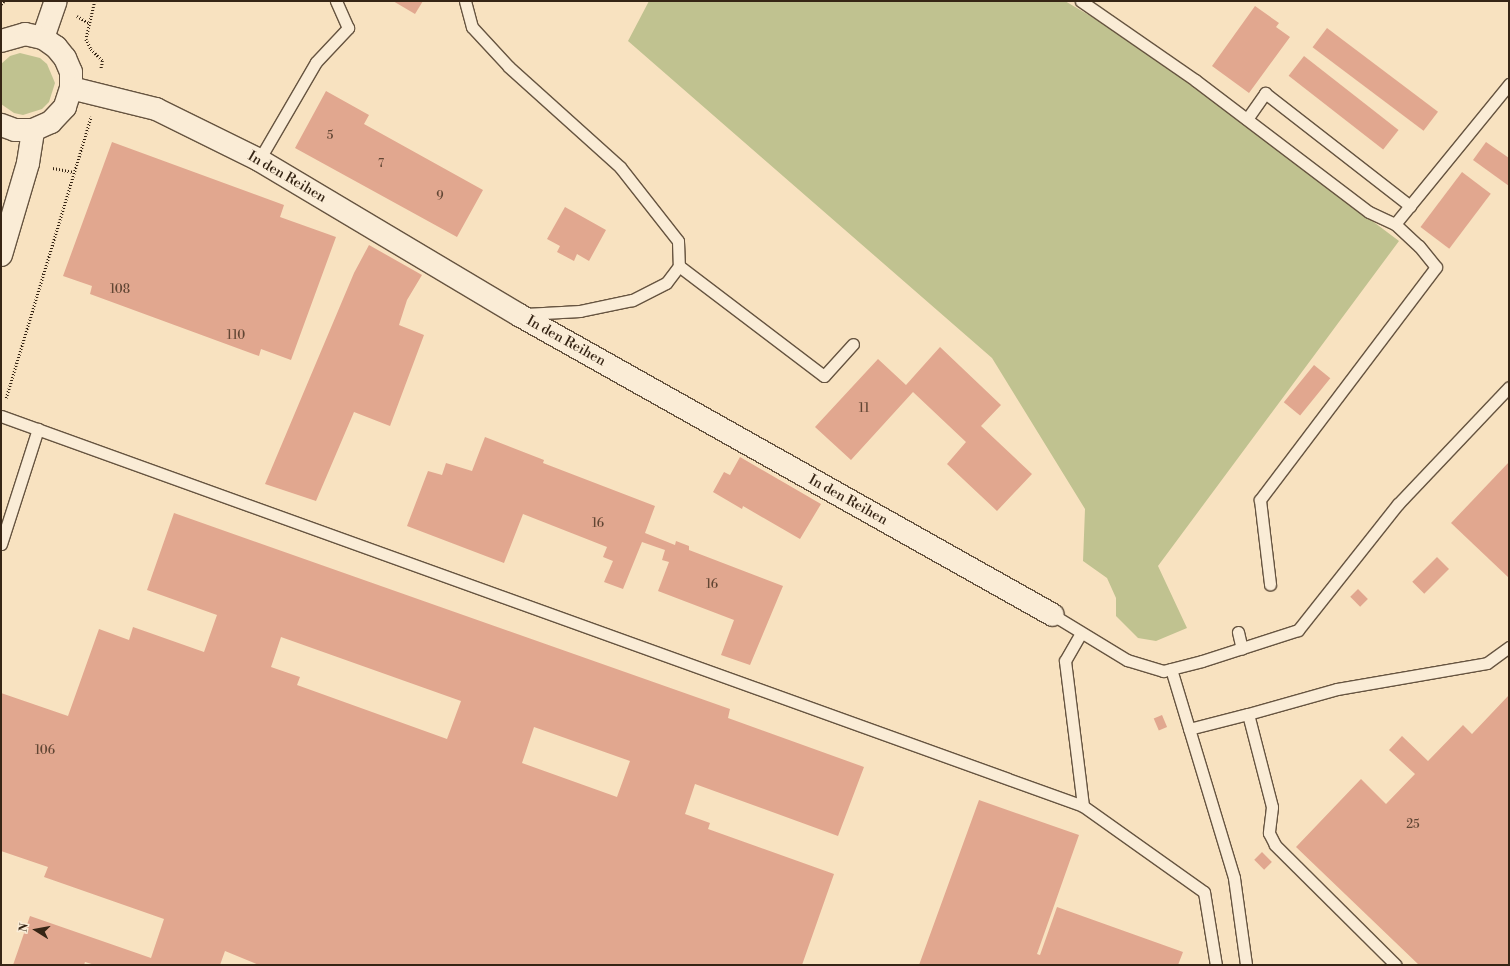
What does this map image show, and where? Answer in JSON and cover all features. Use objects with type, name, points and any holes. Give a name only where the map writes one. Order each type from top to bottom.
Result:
[{"type":"street","points":[[43,38],[56,1]]},
{"type":"street","points":[[1,41],[25,34],[43,38],[56,47],[65,58],[71,72],[71,88],[65,107],[51,122],[33,130],[15,130],[1,125]]},
{"type":"street","name":"In den Reihen","points":[[71,88],[96,92],[156,109],[259,160],[520,315],[1053,615]]},
{"type":"street","points":[[1,255],[28,163],[33,130]]},
{"type":"lane","points":[[259,160],[316,62],[348,28],[336,1]]},
{"type":"lane","points":[[465,1],[472,27],[509,67],[582,131],[620,167],[678,241],[679,266],[666,283],[632,300],[580,311],[520,315]]},
{"type":"lane","points":[[1081,1],[1118,25],[1247,119],[1369,212],[1395,224],[1419,246],[1436,266],[1260,500],[1270,584]]},
{"type":"lane","points":[[1395,224],[1509,84]]},
{"type":"lane","points":[[1247,119],[1265,93],[1410,206]]},
{"type":"lane","points":[[679,266],[824,376],[852,344]]},
{"type":"lane","points":[[1053,615],[1127,660],[1163,671],[1242,649],[1298,630],[1398,504],[1509,387]]},
{"type":"lane","points":[[2,411],[38,430],[1083,806],[1204,892],[1216,965]]},
{"type":"lane","points":[[1,544],[38,430]]},
{"type":"lane","points":[[1238,632],[1242,649]]},
{"type":"lane","points":[[1081,633],[1065,661],[1083,806]]},
{"type":"lane","points":[[1189,729],[1337,689],[1487,663],[1509,647]]},
{"type":"lane","points":[[1171,669],[1234,878],[1246,965]]},
{"type":"lane","points":[[1248,714],[1272,807],[1269,833],[1275,845],[1396,965]]},
{"type":"path","points":[[1,4],[4,1]]},
{"type":"path","points":[[2,411],[89,125],[103,61],[90,49],[86,39],[95,1]]},
{"type":"green space","points":[[649,1],[1065,1],[1131,40],[1399,241],[1158,566],[1187,628],[1156,641],[1138,638],[1116,616],[1116,598],[1107,578],[1083,561],[1085,509],[992,358],[628,41]]},
{"type":"green space","points":[[20,53],[40,58],[47,64],[55,83],[49,102],[42,109],[23,115],[14,113],[1,104],[1,64],[10,56]]},
{"type":"building","points":[[393,1],[423,1],[415,14]]},
{"type":"building","points":[[1255,6],[1279,23],[1276,27],[1290,37],[1249,93],[1212,66]]},
{"type":"building","points":[[1327,28],[1438,112],[1424,131],[1313,47]]},
{"type":"building","points":[[1304,56],[1399,130],[1383,150],[1289,76]]},
{"type":"building","points":[[326,91],[369,115],[364,124],[483,190],[457,237],[295,148]]},
{"type":"building","points":[[112,142],[284,205],[280,217],[336,237],[291,360],[261,349],[259,356],[90,294],[92,286],[63,276]]},
{"type":"building","points":[[1486,142],[1509,158],[1509,186],[1473,160]]},
{"type":"building","points":[[1462,172],[1491,194],[1449,249],[1420,227]]},
{"type":"building","points":[[565,207],[606,230],[589,261],[577,254],[574,261],[557,252],[560,246],[547,239]]},
{"type":"building","points":[[369,245],[422,275],[407,300],[399,325],[424,335],[390,426],[354,412],[316,501],[265,484],[354,273]]},
{"type":"building","points":[[940,347],[1001,405],[981,426],[1032,474],[997,511],[947,464],[966,442],[913,392],[851,460],[815,427],[878,359],[906,385]]},
{"type":"building","points":[[1314,365],[1330,378],[1300,416],[1284,402]]},
{"type":"building","points":[[485,437],[544,460],[543,463],[655,506],[645,533],[675,545],[676,541],[689,546],[689,550],[783,586],[750,665],[721,655],[734,620],[658,591],[669,562],[662,560],[665,550],[642,542],[623,589],[604,582],[613,561],[603,557],[607,547],[523,514],[504,563],[407,526],[428,471],[442,475],[446,463],[472,471]]},
{"type":"building","points":[[740,457],[821,504],[800,539],[743,506],[742,509],[713,492],[724,472],[730,475]]},
{"type":"building","points":[[1509,462],[1509,578],[1451,523]]},
{"type":"building","points":[[174,513],[730,709],[728,718],[864,767],[838,836],[695,784],[685,814],[710,823],[708,829],[834,874],[802,965],[259,965],[225,951],[220,965],[95,965],[85,962],[84,965],[13,965],[30,916],[151,958],[164,919],[44,877],[48,867],[1,851],[1,693],[68,716],[99,629],[129,640],[133,627],[204,652],[217,615],[147,590]],"holes":[[[281,637],[461,701],[447,739],[297,685],[300,677],[271,667]],[[534,727],[630,761],[617,797],[522,763]]]},
{"type":"building","points":[[1437,557],[1449,569],[1424,594],[1412,582]]},
{"type":"building","points":[[1358,589],[1368,599],[1360,607],[1350,597]]},
{"type":"building","points":[[1509,695],[1509,965],[1419,965],[1296,847],[1361,779],[1386,804],[1415,774],[1389,750],[1402,736],[1428,761],[1463,725],[1472,734]]},
{"type":"building","points":[[1162,715],[1167,727],[1159,730],[1154,719]]},
{"type":"building","points":[[979,800],[1079,835],[1037,954],[1040,955],[1057,907],[1183,952],[1178,965],[919,965]]},
{"type":"building","points":[[1262,852],[1272,862],[1264,870],[1254,860]]}]
